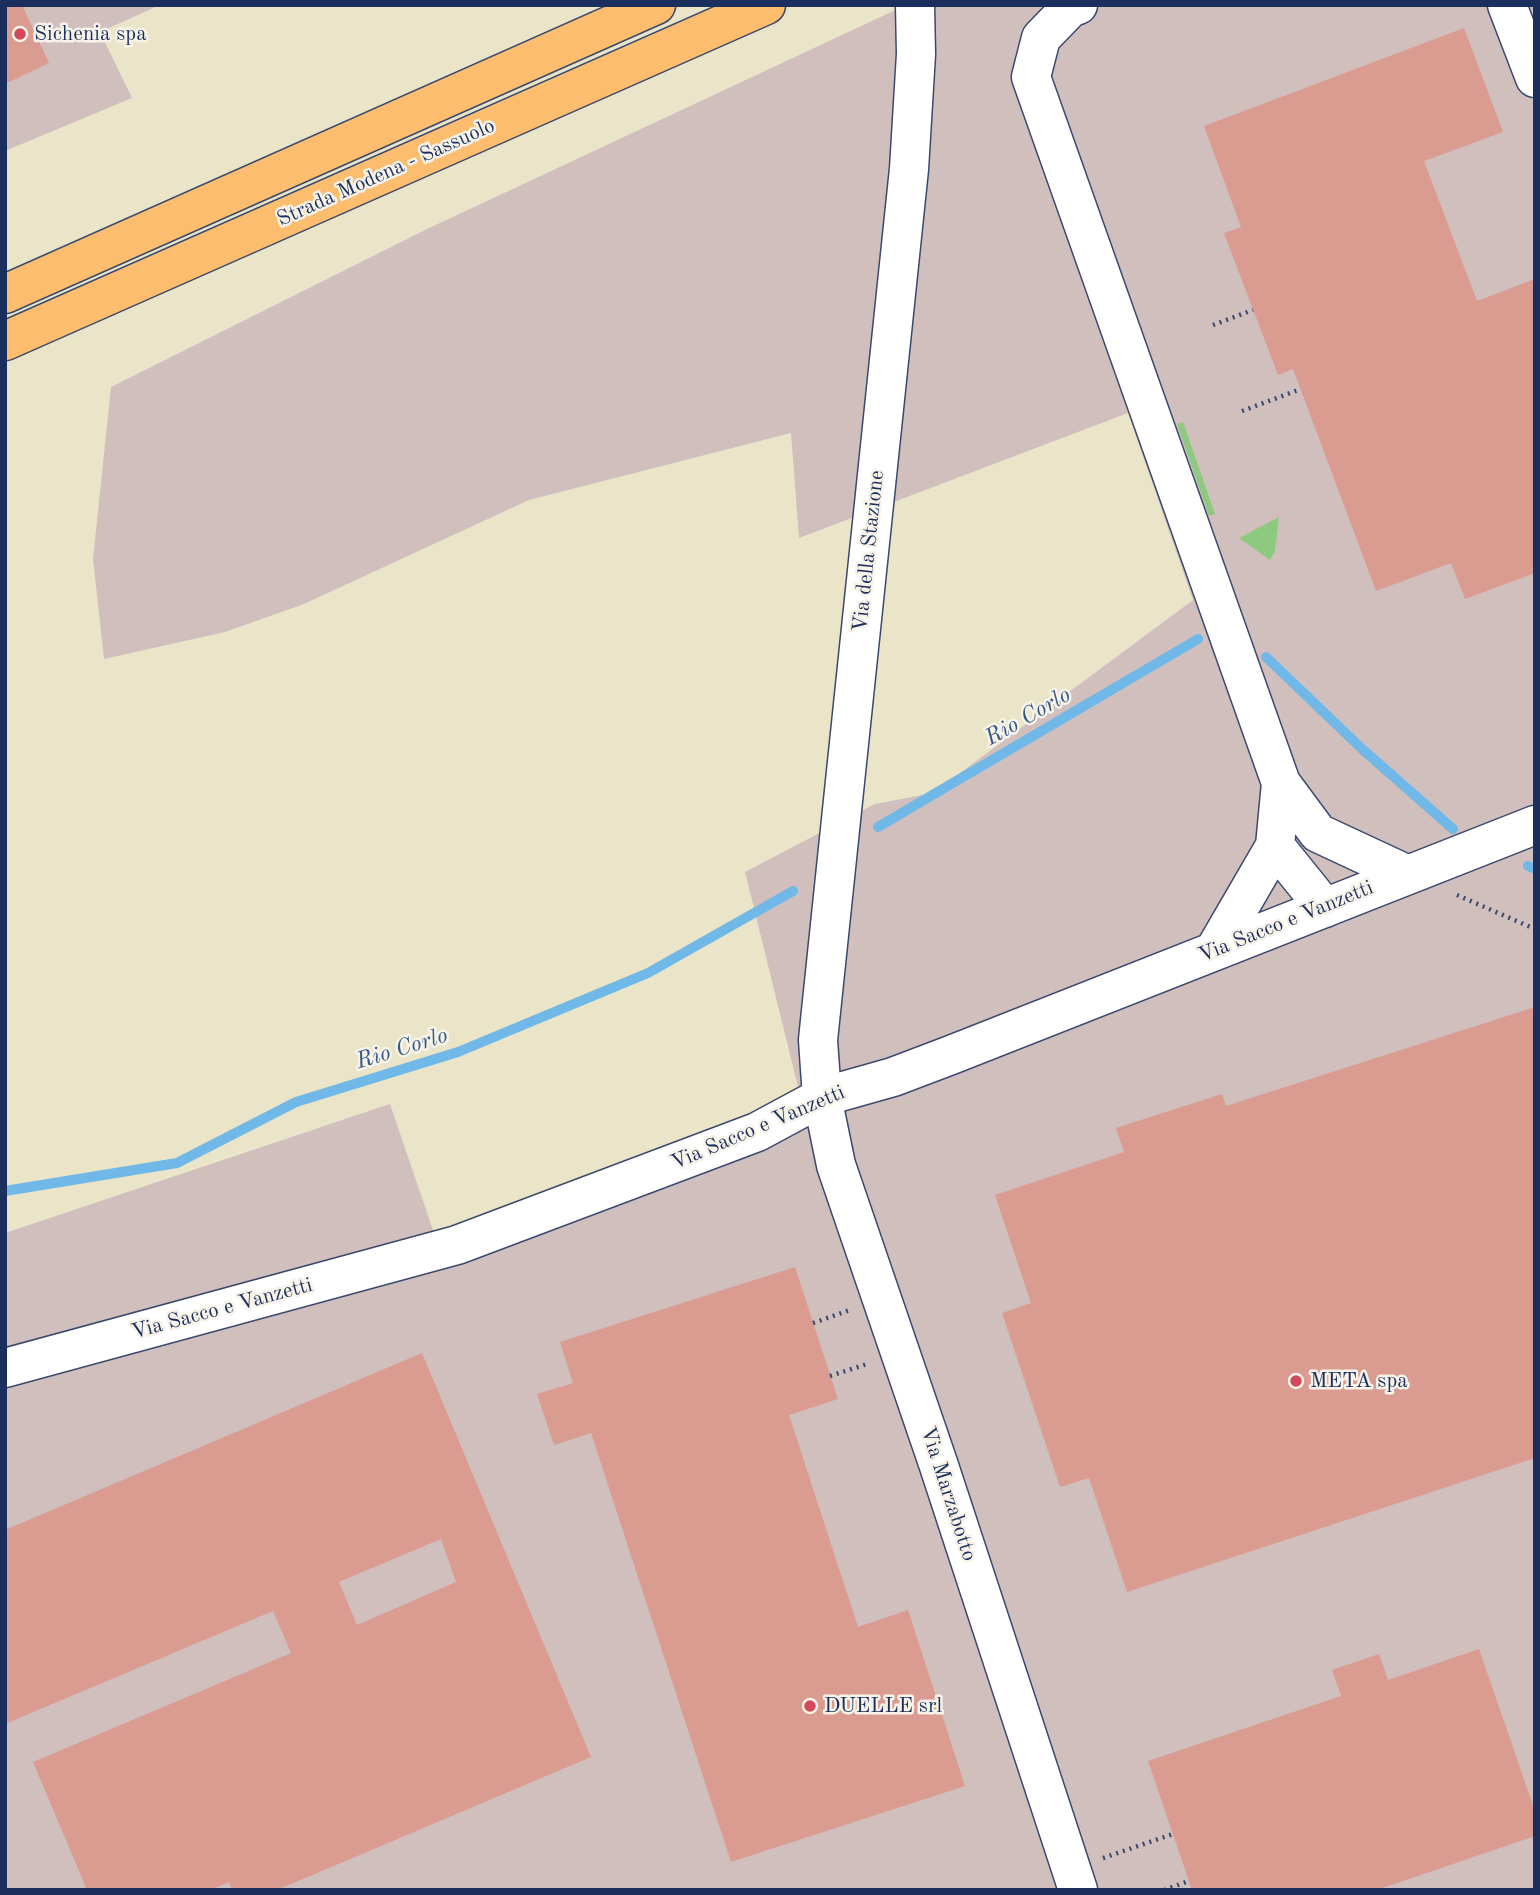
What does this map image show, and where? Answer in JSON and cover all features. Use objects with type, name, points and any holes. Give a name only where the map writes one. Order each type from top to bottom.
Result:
[{"type":"highway","name":"Strada Modena - Sassuolo","points":[[5,294],[656,5]]},
{"type":"highway","name":"Strada Modena - Sassuolo","points":[[5,341],[766,5]]},
{"type":"street","name":"Via della Stazione","points":[[822,1097],[818,1040],[909,169],[916,54],[915,5]]},
{"type":"street","points":[[1077,5],[1070,8],[1041,38],[1031,77],[1281,783],[1318,833],[1406,874]]},
{"type":"street","points":[[1507,5],[1535,78]]},
{"type":"street","points":[[1214,951],[1275,846],[1281,783]]},
{"type":"street","name":"Via Sacco e Vanzetti","points":[[5,1368],[457,1245],[757,1132],[822,1097],[928,1064],[1535,825]]},
{"type":"street","points":[[1318,833],[1325,908]]},
{"type":"street","points":[[1275,846],[1325,908]]},
{"type":"street","name":"Via Marzabotto","points":[[822,1097],[836,1165],[939,1466],[1087,1875]]},
{"type":"path","points":[[1213,325],[1253,310]]},
{"type":"path","points":[[1242,411],[1300,389]]},
{"type":"path","points":[[1450,891],[1535,929]]},
{"type":"path","points":[[813,1323],[855,1308]]},
{"type":"path","points":[[830,1376],[874,1362]]},
{"type":"path","points":[[1087,1875],[1173,1834]]},
{"type":"path","points":[[1164,1890],[1189,1881]]},
{"type":"shaded area","points":[[5,5],[160,5],[100,32],[132,98],[5,151]]},
{"type":"shaded area","points":[[906,5],[1535,5],[1535,1890],[5,1890],[5,1233],[390,1104],[435,1236],[800,1095],[745,872],[875,804],[933,793],[1193,600],[1128,413],[799,538],[791,433],[529,500],[304,604],[225,632],[104,659],[93,559],[111,387],[425,230]]},
{"type":"green space","points":[[1183,422],[1215,514],[1209,516],[1177,424]]},
{"type":"green space","points":[[1279,517],[1275,552],[1270,560],[1239,538]]},
{"type":"building","name":"Sichenia spa","points":[[5,5],[22,5],[49,63],[5,84]]},
{"type":"building","points":[[1464,28],[1503,132],[1424,161],[1477,301],[1535,279],[1535,573],[1465,599],[1451,563],[1376,591],[1293,369],[1278,375],[1224,233],[1241,227],[1204,126]]},
{"type":"building","name":"META spa","points":[[1535,1007],[1535,1458],[1127,1592],[1089,1478],[1060,1487],[1002,1313],[1031,1303],[995,1195],[1124,1152],[1116,1128],[1222,1094],[1226,1106]]},
{"type":"building","points":[[795,1267],[838,1399],[789,1415],[858,1627],[908,1610],[965,1786],[731,1862],[591,1433],[554,1445],[537,1394],[573,1383],[560,1342]]},
{"type":"building","points":[[422,1353],[591,1757],[277,1890],[232,1890],[229,1882],[211,1890],[87,1890],[33,1762],[291,1653],[273,1611],[5,1724],[5,1530]],"holes":[[[441,1539],[456,1582],[357,1625],[339,1582]]]},
{"type":"building","points":[[1479,1649],[1535,1811],[1535,1836],[1377,1890],[1192,1890],[1148,1761],[1341,1696],[1332,1670],[1379,1654],[1388,1680]]},
{"type":"waterway","name":"Rio Corlo","points":[[878,827],[1198,639]]},
{"type":"waterway","name":"Rio Corlo","points":[[1266,657],[1361,748],[1453,829]]},
{"type":"waterway","name":"Rio Corlo","points":[[1528,866],[1535,869]]},
{"type":"waterway","name":"Rio Corlo","points":[[5,1191],[177,1163],[296,1102],[458,1052],[648,973],[793,891]]},
{"type":"place","name":"Sichenia spa","points":[[20,34]]},
{"type":"place","name":"META spa","points":[[1296,1381]]},
{"type":"place","name":"DUELLE srl","points":[[810,1706]]}]
